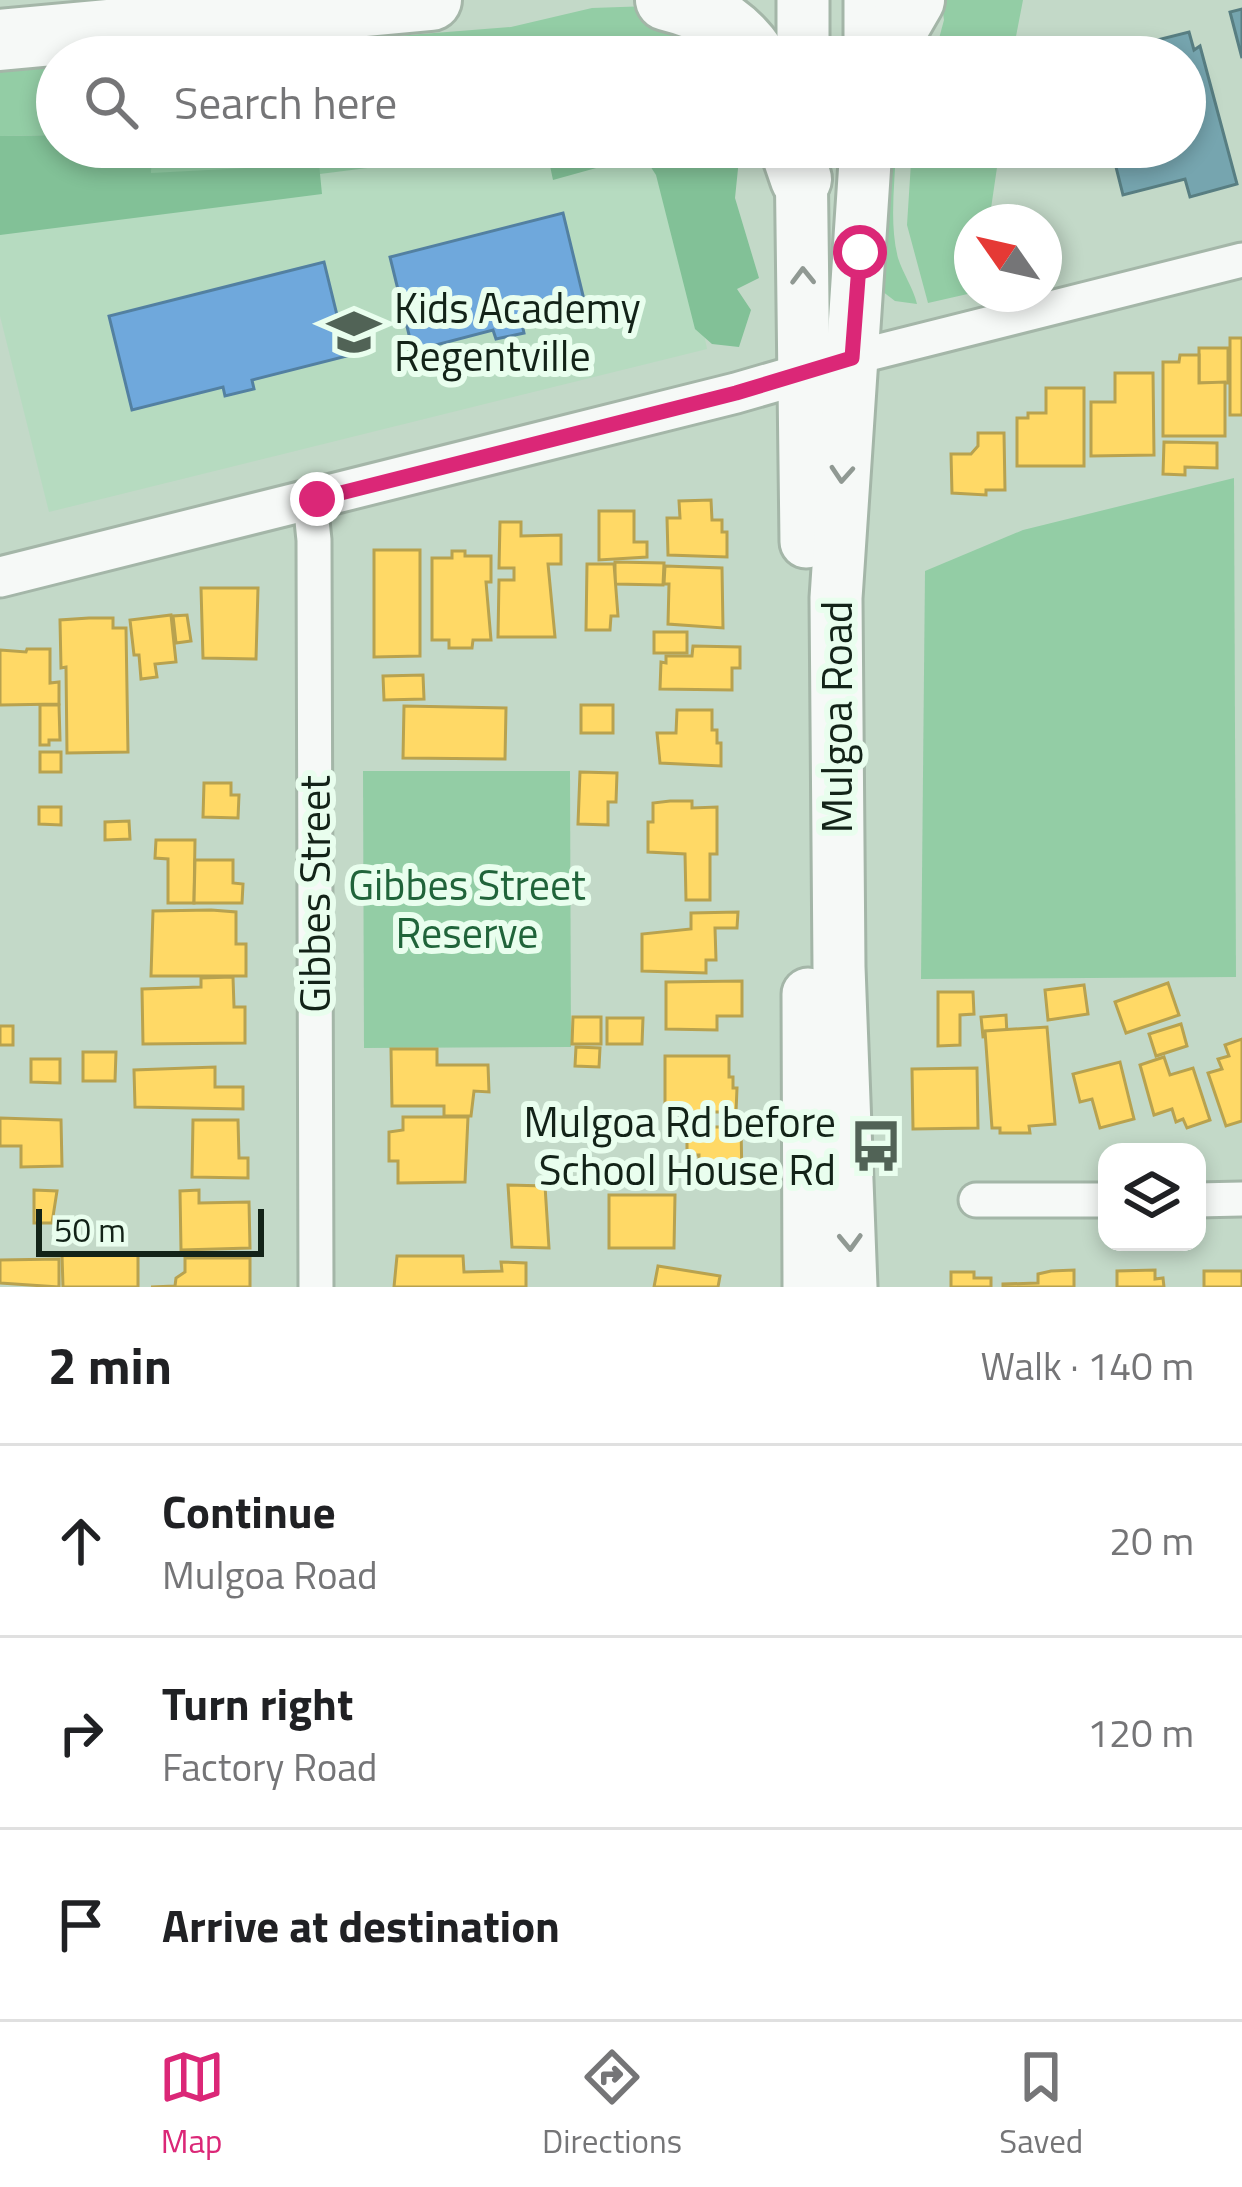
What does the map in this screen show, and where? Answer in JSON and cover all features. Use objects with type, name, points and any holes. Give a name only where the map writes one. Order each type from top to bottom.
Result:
[{"type":"highway","points":[[43,36],[430,0]]},
{"type":"highway","points":[[666,0],[703,10],[740,36]]},
{"type":"highway","points":[[893,36],[914,0]]},
{"type":"highway","points":[[0,40],[36,37]]},
{"type":"main road","points":[[803,0],[803,36]]},
{"type":"main road","points":[[870,0],[870,36]]},
{"type":"main road","name":"Mulgoa Road","points":[[799,168],[829,366],[838,967],[851,1287]]},
{"type":"main road","name":"Mulgoa Road","points":[[809,1287],[829,366],[862,168]]},
{"type":"street","points":[[0,577],[1242,260]]},
{"type":"street","name":"Gibbes Street","points":[[310,501],[316,1287]]},
{"type":"street","points":[[1206,1200],[1242,1199]]},
{"type":"street","points":[[976,1200],[1098,1200]]},
{"type":"shaded area","points":[[36,135],[36,168],[152,168],[151,173],[319,168],[322,194],[0,235],[0,136]]},
{"type":"shaded area","name":"Kids Academy Regentville","points":[[366,168],[672,168],[707,349],[49,512],[0,316],[0,214]]},
{"type":"shaded area","points":[[550,168],[596,168],[553,180]]},
{"type":"shaded area","points":[[651,168],[738,168],[735,198],[759,278],[737,289],[751,310],[739,347],[712,344],[695,329]]},
{"type":"green space","points":[[941,0],[1023,0],[1016,36],[940,36],[944,20]]},
{"type":"green space","points":[[650,6],[692,36],[396,36],[511,27],[592,8]]},
{"type":"green space","points":[[36,64],[36,135],[0,136],[0,67]]},
{"type":"green space","points":[[151,168],[367,168],[320,174],[151,173]]},
{"type":"green space","points":[[880,168],[895,168],[895,245],[917,304],[895,301],[878,288]]},
{"type":"green space","points":[[911,168],[997,168],[992,204],[954,204],[954,297],[928,303],[907,225]]},
{"type":"green space","points":[[1234,478],[1236,977],[921,979],[925,571],[1023,530]]},
{"type":"green space","name":"Gibbes Street Reserve","points":[[363,771],[570,771],[571,1047],[364,1048]]},
{"type":"building: Homes","points":[[1230,338],[1242,338],[1242,415],[1230,415]]},
{"type":"building: Homes","points":[[1199,348],[1228,348],[1228,383],[1199,383]]},
{"type":"building: Homes","points":[[1180,355],[1199,355],[1199,383],[1225,382],[1225,436],[1163,436],[1163,362],[1179,362]]},
{"type":"building: Homes","points":[[1115,373],[1153,373],[1154,455],[1091,456],[1091,402],[1115,402]]},
{"type":"building: Homes","points":[[1046,388],[1084,388],[1084,466],[1017,466],[1017,418],[1046,413]]},
{"type":"building: Homes","points":[[978,433],[1004,433],[1005,490],[986,490],[986,495],[952,493],[951,454],[971,454],[978,446]]},
{"type":"building: Homes","points":[[1164,442],[1217,443],[1217,468],[1185,467],[1185,475],[1163,474]]},
{"type":"building: Homes","points":[[711,500],[712,520],[722,520],[722,532],[727,532],[727,557],[668,555],[667,518],[680,518],[679,501]]},
{"type":"building: Homes","points":[[599,511],[634,511],[634,542],[647,542],[647,557],[599,560]]},
{"type":"building: Homes","points":[[500,522],[521,522],[521,536],[561,535],[561,564],[548,564],[555,637],[498,637],[499,580],[514,580],[514,568],[499,568]]},
{"type":"building: Homes","points":[[374,550],[420,550],[420,656],[374,657]]},
{"type":"building: Homes","points":[[452,551],[491,556],[491,582],[486,582],[491,640],[473,640],[472,648],[449,648],[449,640],[432,640],[432,558],[452,558]]},
{"type":"building: Homes","points":[[615,562],[664,563],[663,585],[615,584]]},
{"type":"building: Homes","points":[[587,564],[614,564],[618,616],[611,616],[610,630],[586,630]]},
{"type":"building: Homes","points":[[665,566],[722,568],[723,628],[668,624]]},
{"type":"building: Homes","points":[[201,588],[258,588],[256,659],[203,658]]},
{"type":"building: Homes","points":[[171,615],[176,662],[155,664],[157,677],[141,679],[130,620]]},
{"type":"building: Homes","points":[[187,615],[191,641],[176,643],[173,616]]},
{"type":"building: Homes","points":[[113,618],[113,628],[126,628],[128,752],[67,753],[60,620]]},
{"type":"building: Homes","points":[[654,632],[687,632],[687,653],[654,653]]},
{"type":"building: Homes","points":[[693,646],[740,647],[740,668],[732,668],[732,690],[660,689],[661,662],[666,663],[666,656],[692,656]]},
{"type":"building: Homes","points":[[50,649],[50,683],[59,682],[59,704],[0,705],[0,650]]},
{"type":"building: Homes","points":[[423,675],[424,699],[384,700],[383,676]]},
{"type":"building: Homes","points":[[40,705],[59,705],[60,740],[49,740],[49,745],[40,745]]},
{"type":"building: Homes","points":[[581,705],[613,705],[613,733],[581,733]]},
{"type":"building: Homes","points":[[404,706],[506,708],[505,759],[403,758]]},
{"type":"building: Homes","points":[[677,710],[712,710],[712,730],[717,730],[717,743],[721,743],[721,766],[660,763],[657,733],[676,733]]},
{"type":"building: Homes","points":[[40,752],[61,752],[61,772],[40,772]]},
{"type":"building: Homes","points":[[580,772],[617,773],[616,802],[608,802],[608,825],[578,824]]},
{"type":"building: Homes","points":[[204,783],[231,783],[231,795],[239,795],[238,818],[203,817]]},
{"type":"building: Homes","points":[[692,801],[692,808],[717,807],[710,900],[686,900],[685,854],[648,852],[653,803]]},
{"type":"building: Homes","points":[[39,807],[61,807],[61,825],[39,824]]},
{"type":"building: Homes","points":[[129,821],[130,839],[105,840],[105,822]]},
{"type":"building: Homes","points":[[156,840],[195,840],[194,903],[168,903],[168,859],[155,858]]},
{"type":"building: Homes","points":[[195,860],[233,860],[233,883],[243,884],[242,903],[194,903]]},
{"type":"building: Homes","points":[[153,911],[236,912],[236,944],[246,944],[246,976],[151,976]]},
{"type":"building: Homes","points":[[738,912],[737,928],[715,928],[716,960],[706,960],[706,973],[642,971],[642,934],[691,929],[691,913]]},
{"type":"building: Homes","points":[[233,977],[234,1007],[245,1007],[245,1043],[143,1044],[142,989],[201,987],[201,978]]},
{"type":"building: Homes","points":[[742,981],[742,1016],[717,1016],[717,1030],[666,1029],[666,982]]},
{"type":"building: Homes","points":[[1168,983],[1179,1015],[1126,1033],[1115,1002]]},
{"type":"building: Homes","points":[[1084,985],[1088,1014],[1048,1020],[1045,990]]},
{"type":"building: Homes","points":[[938,992],[973,992],[974,1014],[960,1015],[960,1045],[938,1046]]},
{"type":"building: Homes","points":[[1006,1015],[1007,1035],[983,1037],[981,1017]]},
{"type":"building: Homes","points":[[573,1017],[601,1017],[601,1044],[572,1044]]},
{"type":"building: Homes","points":[[607,1018],[643,1018],[642,1044],[607,1044]]},
{"type":"building: Homes","points":[[1181,1024],[1187,1046],[1156,1056],[1149,1034]]},
{"type":"building: Homes","points":[[0,1026],[13,1026],[13,1045],[0,1045]]},
{"type":"building: Homes","points":[[1047,1027],[1055,1124],[1029,1126],[1030,1133],[1000,1133],[1000,1128],[992,1128],[985,1031]]},
{"type":"building: Homes","points":[[1242,1039],[1242,1121],[1226,1126],[1208,1073],[1222,1069],[1218,1059],[1229,1056],[1225,1045]]},
{"type":"building: Homes","points":[[576,1047],[600,1048],[599,1067],[575,1066]]},
{"type":"building: Homes","points":[[391,1049],[437,1049],[437,1065],[488,1065],[489,1092],[474,1091],[471,1116],[444,1116],[444,1106],[392,1106]]},
{"type":"building: Homes","points":[[83,1052],[116,1052],[115,1081],[83,1081]]},
{"type":"building: Homes","points":[[665,1056],[729,1056],[729,1077],[737,1088],[736,1112],[665,1112]]},
{"type":"building: Homes","points":[[1164,1057],[1170,1075],[1193,1068],[1210,1120],[1187,1128],[1183,1119],[1176,1122],[1172,1109],[1154,1115],[1140,1065]]},
{"type":"building: Homes","points":[[31,1059],[60,1059],[60,1083],[31,1082]]},
{"type":"building: Homes","points":[[1120,1062],[1134,1119],[1100,1128],[1092,1099],[1080,1102],[1073,1074]]},
{"type":"building: Homes","points":[[215,1067],[215,1087],[243,1087],[243,1109],[135,1107],[134,1070]]},
{"type":"building: Homes","points":[[977,1068],[978,1128],[913,1129],[912,1069]]},
{"type":"building: Homes","points":[[403,1117],[468,1117],[465,1182],[398,1183],[398,1161],[389,1161],[389,1132],[403,1130]]},
{"type":"building: Homes","points":[[0,1118],[61,1120],[62,1166],[21,1167],[21,1146],[0,1146]]},
{"type":"building: Homes","points":[[193,1120],[238,1120],[239,1158],[248,1158],[248,1178],[192,1177]]},
{"type":"building: Homes","points":[[687,1127],[741,1127],[742,1179],[699,1177],[699,1155],[687,1155]]},
{"type":"building: Homes","points":[[508,1185],[545,1186],[549,1248],[512,1247]]},
{"type":"building: Homes","points":[[34,1190],[57,1191],[52,1223],[34,1223]]},
{"type":"building: Homes","points":[[199,1190],[199,1203],[249,1202],[250,1248],[181,1250],[180,1191]]},
{"type":"building: Homes","points":[[609,1195],[675,1195],[674,1248],[609,1248]]},
{"type":"building: Homes","points":[[138,1254],[138,1287],[63,1287],[62,1255]]},
{"type":"building: Homes","points":[[397,1256],[463,1256],[464,1272],[502,1271],[501,1262],[526,1263],[526,1287],[394,1287]]},
{"type":"building: Homes","points":[[185,1258],[250,1258],[250,1287],[151,1287],[175,1286],[176,1278],[185,1272]]},
{"type":"building: Homes","points":[[59,1259],[59,1287],[0,1283],[0,1260]]},
{"type":"building: Homes","points":[[658,1266],[720,1276],[718,1287],[654,1287]]},
{"type":"building: Homes","points":[[1074,1270],[1074,1287],[1003,1287],[1038,1283],[1038,1274]]},
{"type":"building: Homes","points":[[1155,1270],[1155,1279],[1163,1278],[1164,1287],[1117,1287],[1117,1271]]},
{"type":"building: Homes","points":[[1204,1271],[1242,1271],[1242,1287],[1204,1287]]},
{"type":"building: Homes","points":[[951,1272],[991,1278],[991,1287],[951,1287]]},
{"type":"building: Schools","points":[[563,213],[586,308],[522,324],[524,333],[496,339],[493,330],[413,351],[390,257]]},
{"type":"building: Schools","points":[[324,262],[347,356],[252,380],[254,389],[225,396],[223,387],[132,410],[109,316]]},
{"type":"building: Public","points":[[1242,9],[1242,58],[1230,12]]},
{"type":"building: Public","points":[[1206,68],[1237,184],[1190,197],[1185,179],[1123,195],[1116,168],[1206,168]]},
{"type":"place","name":"Kids Academy Regentville","points":[[354,332]]},
{"type":"place","name":"Mulgoa Rd before School House Rd","points":[[876,1146]]},
{"type":"route","points":[[317,499],[736,393],[852,358],[860,252]]}]
